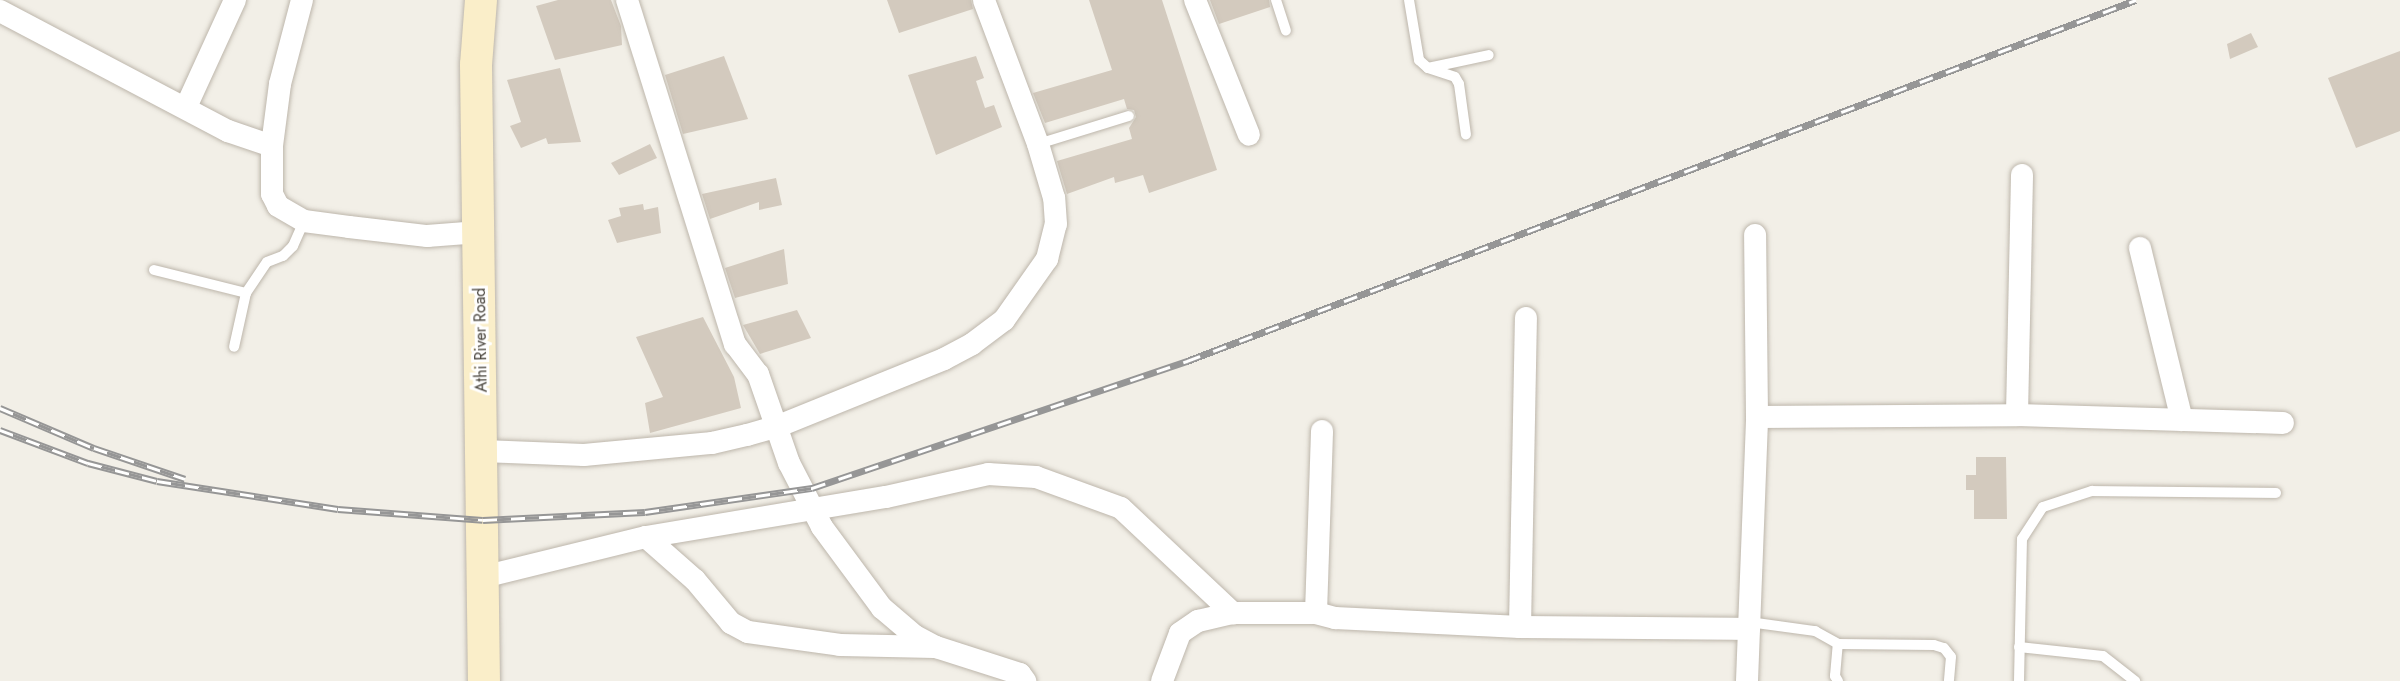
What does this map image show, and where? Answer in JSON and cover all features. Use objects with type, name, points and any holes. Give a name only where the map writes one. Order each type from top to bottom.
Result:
[{"type":"main road","name":"Athi River Road","points":[[480,0],[476,65],[483,451],[484,681]]},
{"type":"street","points":[[186,107],[235,0]]},
{"type":"street","points":[[302,0],[280,84],[272,146],[272,194],[278,206],[304,221],[427,236],[478,232]]},
{"type":"street","points":[[627,0],[735,344],[758,374],[774,427],[813,510],[839,552],[882,608],[936,647],[990,672],[1020,674],[1025,681]]},
{"type":"street","points":[[483,451],[584,455],[712,443],[774,427],[944,359],[972,344],[1004,320],[1033,284],[1054,240],[1054,198],[1038,144],[984,0]]},
{"type":"street","points":[[1196,0],[1249,135]]},
{"type":"street","points":[[0,11],[228,131],[272,146]]},
{"type":"street","points":[[2017,414],[2022,175]]},
{"type":"street","points":[[1747,681],[1757,417],[1755,235]]},
{"type":"street","points":[[2140,248],[2182,420]]},
{"type":"street","points":[[1520,627],[1526,318]]},
{"type":"street","points":[[1757,417],[2017,414],[2283,423]]},
{"type":"street","points":[[1316,614],[1322,431]]},
{"type":"street","points":[[483,577],[646,537],[813,510],[988,474],[1036,477],[1121,508],[1233,614]]},
{"type":"street","points":[[646,537],[695,580],[731,623],[748,632],[840,645],[936,647]]},
{"type":"street","points":[[1162,681],[1180,633],[1198,621],[1233,614],[1316,614],[1335,618],[1520,627],[1749,625]]},
{"type":"lane","points":[[1276,0],[1286,30]]},
{"type":"lane","points":[[1409,0],[1419,60],[1428,68],[1455,77],[1459,84],[1466,135]]},
{"type":"lane","points":[[1428,68],[1489,55]]},
{"type":"lane","points":[[1038,144],[1129,116]]},
{"type":"lane","points":[[234,347],[246,293],[267,262],[283,256],[292,246],[304,221]]},
{"type":"lane","points":[[154,270],[246,293]]},
{"type":"lane","points":[[2019,681],[2022,539],[2043,507],[2092,491],[2277,492]]},
{"type":"lane","points":[[1749,625],[1805,628],[1838,644],[1944,648],[1951,657],[1949,681]]},
{"type":"lane","points":[[1838,644],[1838,681]]},
{"type":"lane","points":[[2019,647],[2103,656],[2135,681]]},
{"type":"building","points":[[558,0],[611,0],[621,26],[622,45],[555,60],[536,6]]},
{"type":"building","points":[[887,0],[971,0],[973,9],[899,33]]},
{"type":"building","points":[[1089,0],[1162,0],[1217,170],[1149,193],[1143,175],[1115,183],[1114,177],[1067,194],[1057,161],[1132,139],[1129,128],[1136,117],[1134,110],[1127,109],[1124,99],[1045,123],[1033,93],[1112,70]]},
{"type":"building","points":[[1210,0],[1269,0],[1270,7],[1219,24]]},
{"type":"building","points":[[2251,33],[2258,47],[2230,59],[2227,44]]},
{"type":"building","points":[[2400,51],[2400,131],[2356,148],[2328,78]]},
{"type":"building","points":[[724,56],[748,119],[683,134],[665,75]]},
{"type":"building","points":[[976,56],[984,78],[976,81],[985,108],[994,105],[1002,127],[936,155],[908,75]]},
{"type":"building","points":[[560,68],[581,142],[548,144],[546,138],[521,148],[510,126],[521,122],[507,80]]},
{"type":"building","points":[[650,144],[657,158],[619,175],[611,163]]},
{"type":"building","points":[[776,178],[782,205],[759,210],[759,202],[710,219],[702,194]]},
{"type":"building","points":[[643,204],[644,210],[658,207],[661,233],[617,243],[608,220],[621,216],[619,208]]},
{"type":"building","points":[[784,249],[788,284],[735,298],[725,268]]},
{"type":"building","points":[[797,310],[811,338],[760,354],[743,325]]},
{"type":"building","points":[[703,317],[734,377],[741,408],[650,433],[645,403],[663,397],[636,337]]},
{"type":"building","points":[[1976,457],[2006,457],[2007,519],[1974,519],[1974,490],[1966,490],[1966,475],[1976,475]]},
{"type":"railway","points":[[0,430],[88,463],[157,481],[338,509],[483,520],[645,512],[812,488],[1187,361],[2136,0]]},
{"type":"railway","points":[[0,408],[94,448],[185,479]]}]
